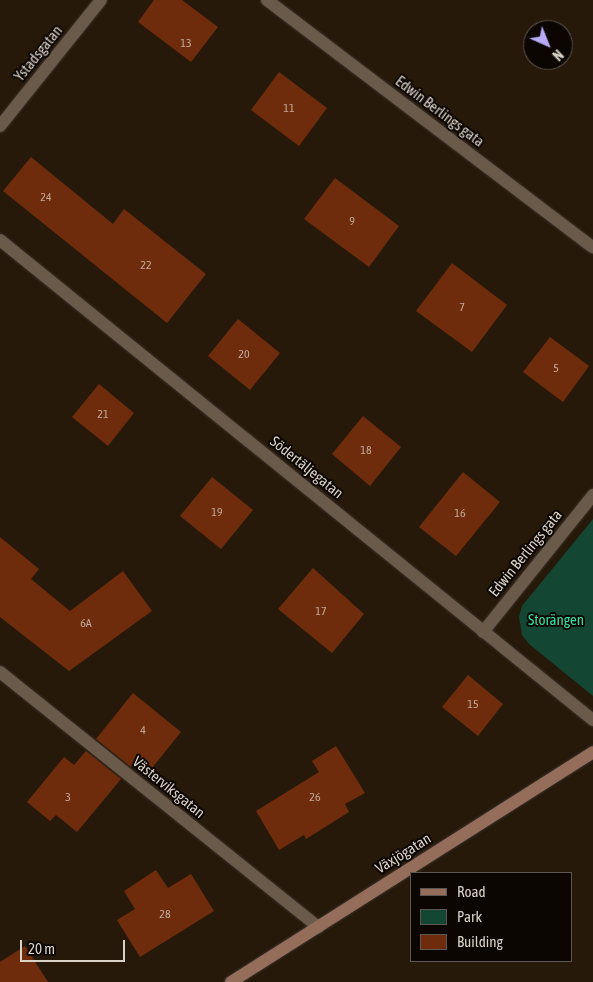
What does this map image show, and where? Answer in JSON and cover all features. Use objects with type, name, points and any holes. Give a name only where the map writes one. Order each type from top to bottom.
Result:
[{"type":"street","name":"Ystadsgatan","points":[[0,126],[101,0]]},
{"type":"street","name":"Edwin Berlings gata","points":[[267,0],[593,247]]},
{"type":"street","name":"Södertäljegatan","points":[[0,240],[593,720]]},
{"type":"street","name":"Edwin Berlings gata","points":[[483,632],[593,495]]},
{"type":"street","name":"Västerviksgatan","points":[[0,672],[318,927]]},
{"type":"street","name":"Växjögatan","points":[[231,982],[593,752]]},
{"type":"green space","name":"Storängen","points":[[593,519],[593,696],[529,644],[522,635],[519,617],[522,606]]},
{"type":"building","points":[[154,0],[182,0],[218,27],[191,62],[138,22]]},
{"type":"building","points":[[279,72],[327,108],[299,146],[251,110]]},
{"type":"building","points":[[31,157],[113,224],[124,209],[206,274],[167,323],[3,191]]},
{"type":"building","points":[[335,178],[399,226],[369,267],[304,219]]},
{"type":"building","points":[[452,263],[507,305],[472,352],[416,311]]},
{"type":"building","points":[[238,319],[280,353],[250,390],[208,356]]},
{"type":"building","points":[[550,337],[589,366],[563,402],[523,372]]},
{"type":"building","points":[[99,384],[134,413],[108,446],[72,417]]},
{"type":"building","points":[[363,416],[401,447],[370,486],[332,454]]},
{"type":"building","points":[[463,472],[500,502],[456,556],[419,527]]},
{"type":"building","points":[[212,477],[253,510],[221,549],[180,516]]},
{"type":"building","points":[[0,537],[39,569],[31,579],[70,611],[123,571],[152,611],[69,671],[0,617]]},
{"type":"building","points":[[313,568],[364,614],[332,653],[278,609]]},
{"type":"building","points":[[468,675],[503,704],[478,736],[442,707]]},
{"type":"building","points":[[133,693],[181,732],[152,768],[139,758],[131,767],[96,739]]},
{"type":"building","points":[[336,746],[365,793],[345,804],[349,812],[306,839],[304,835],[279,850],[256,811],[319,772],[312,761]]},
{"type":"building","points":[[86,751],[121,779],[77,832],[56,815],[50,821],[27,802],[64,757],[74,765]]},
{"type":"building","points":[[156,870],[168,888],[191,874],[214,911],[140,957],[117,920],[135,909],[124,891]]},
{"type":"building","points":[[25,946],[48,982],[0,982],[0,962]]}]
